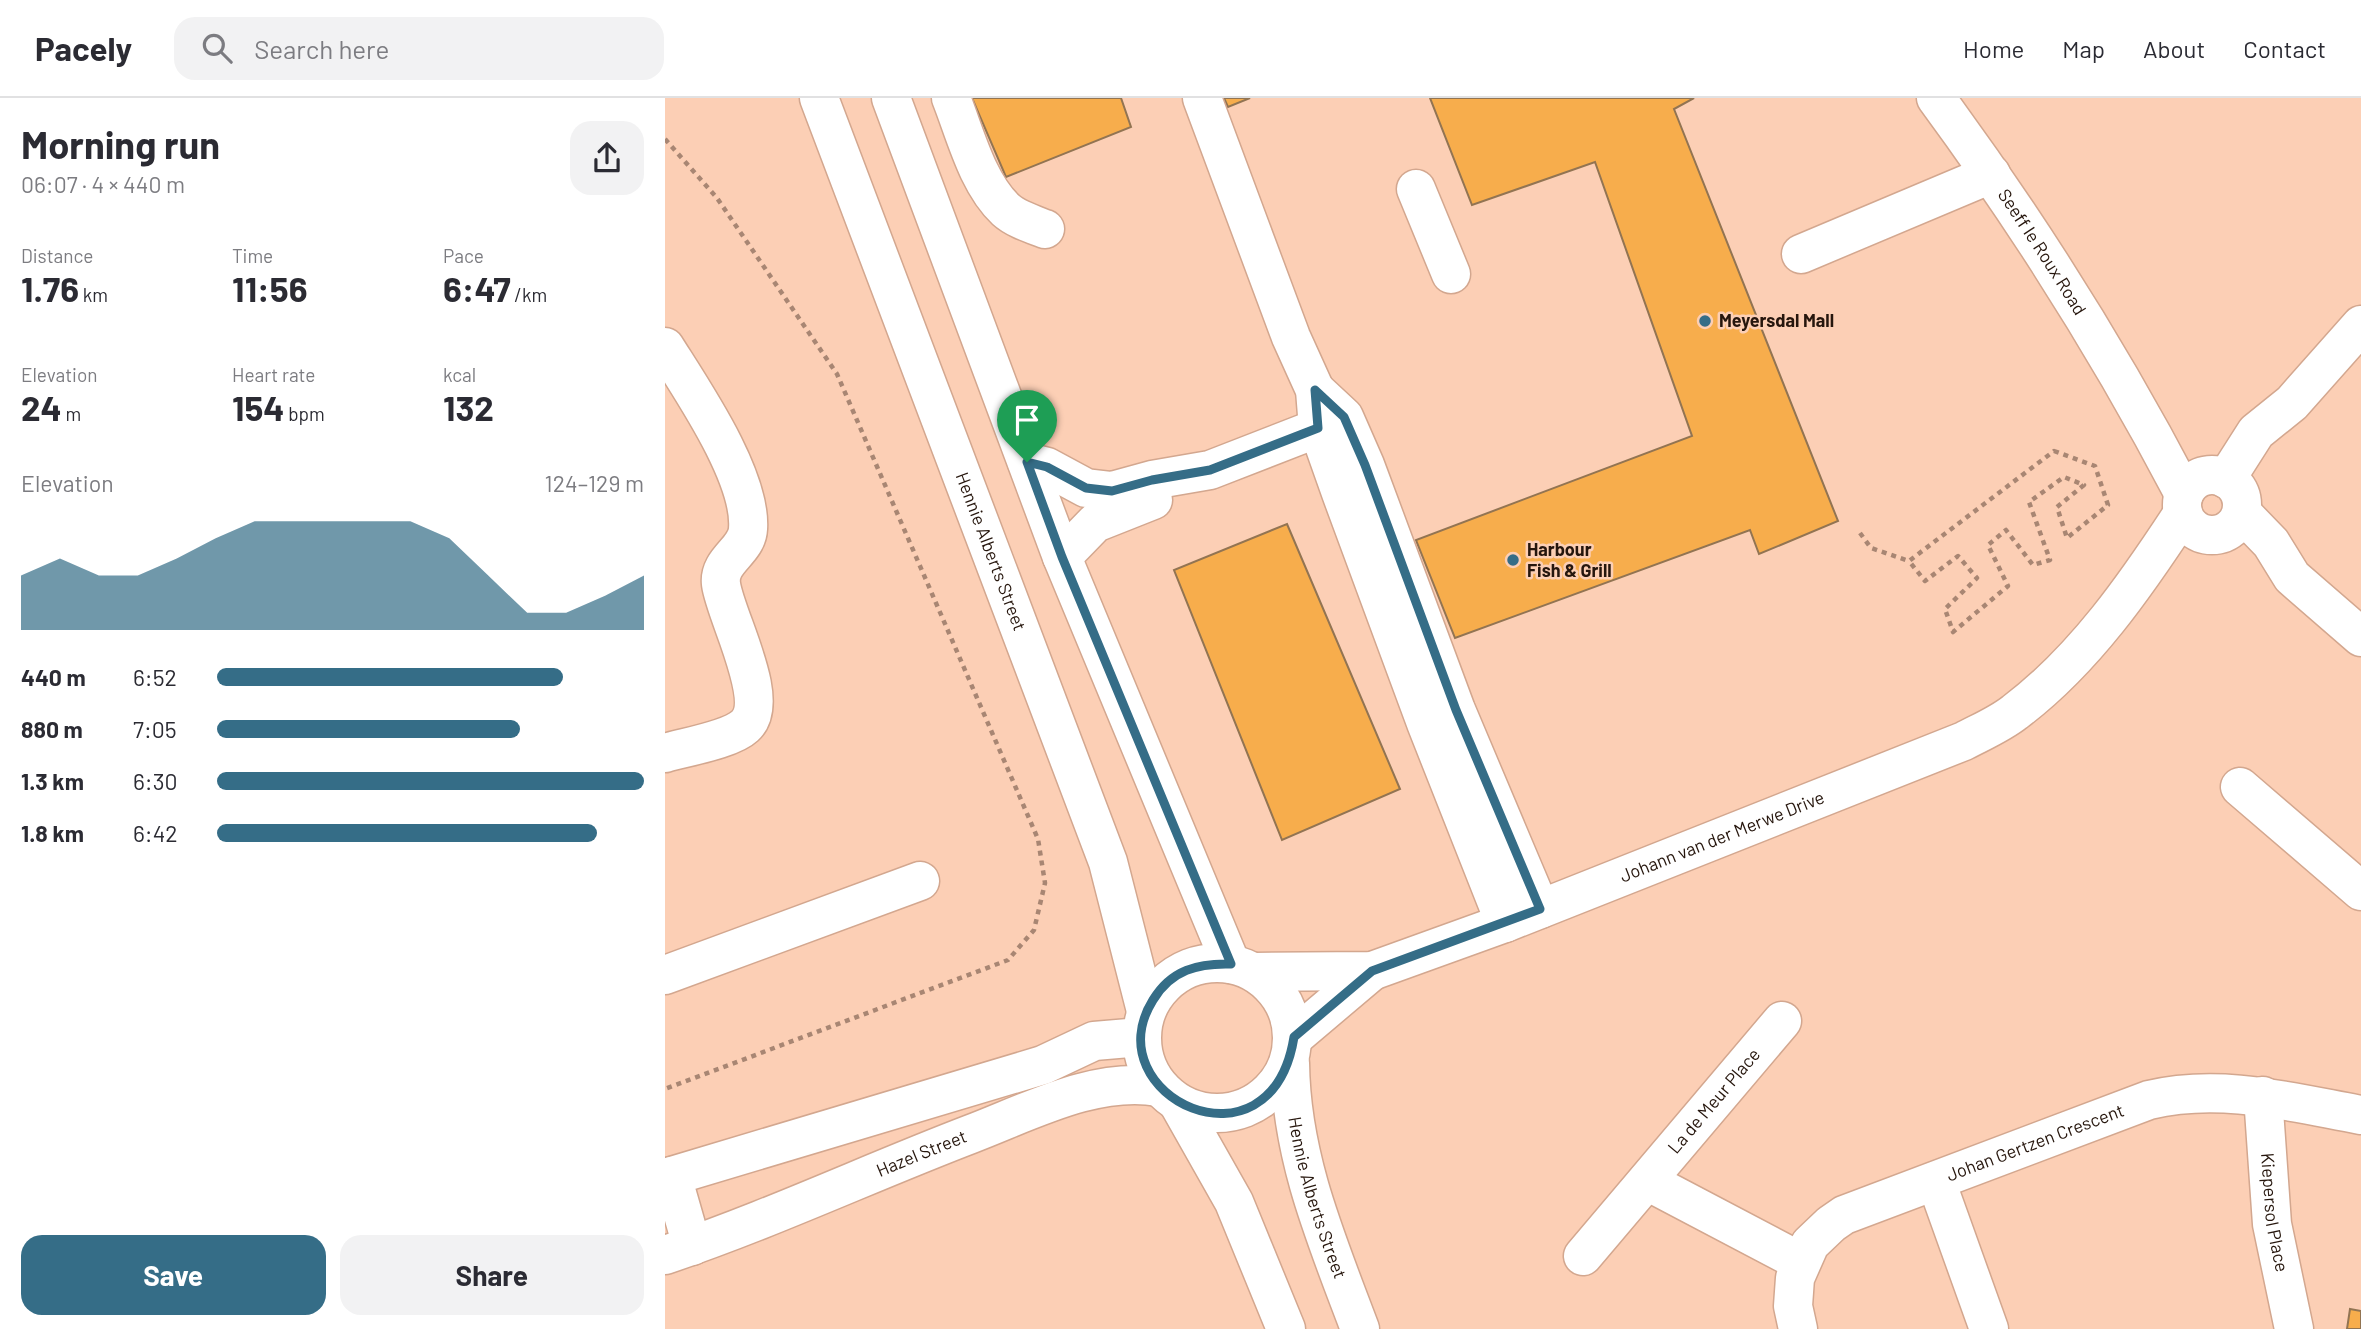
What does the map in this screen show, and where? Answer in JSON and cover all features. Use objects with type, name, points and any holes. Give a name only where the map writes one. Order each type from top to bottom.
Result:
[{"type":"street","name":"Hennie Alberts Street","points":[[819,98],[1108,862],[1144,1024],[1145,1063],[1168,1095],[1234,1202],[1286,1329]]},
{"type":"street","name":"Hennie Alberts Street","points":[[891,98],[1062,557],[1243,968],[1276,989],[1289,1011],[1294,1126],[1304,1176],[1360,1329]]},
{"type":"street","points":[[951,98],[977,164],[994,197],[1007,211],[1045,229]]},
{"type":"street","points":[[1202,98],[1291,337],[1315,390],[1318,428],[1426,723],[1522,916]]},
{"type":"street","name":"Seeff le Roux Road","points":[[1936,98],[1991,174],[2141,412],[2215,505],[2271,543],[2292,576],[2361,637]]},
{"type":"street","points":[[1801,254],[1991,174]]},
{"type":"street","points":[[1416,189],[1451,274]]},
{"type":"street","name":"Johann van der Merwe Drive","points":[[1243,968],[1372,971],[1522,916],[1930,757],[2013,714],[2041,690],[2134,588],[2215,505],[2256,432],[2292,403],[2361,325]]},
{"type":"street","points":[[665,347],[716,429],[737,474],[746,510],[747,534],[726,562],[721,584],[748,668],[753,715],[745,726],[733,734],[665,753]]},
{"type":"street","points":[[1315,390],[1344,417],[1365,465],[1481,773],[1522,916]]},
{"type":"street","points":[[1027,462],[1047,467],[1100,491],[1210,470],[1318,428]]},
{"type":"street","points":[[1062,557],[1095,523],[1191,485],[1210,470]]},
{"type":"street","points":[[2240,787],[2361,891]]},
{"type":"street","points":[[665,975],[920,881]]},
{"type":"street","points":[[1144,1024],[1160,988],[1180,972],[1205,963],[1243,968]]},
{"type":"street","points":[[1168,1095],[1202,1112],[1229,1113],[1255,1104],[1276,1087],[1292,1050],[1372,971]]},
{"type":"street","name":"La de Meur Place","points":[[1583,1256],[1783,1021]]},
{"type":"street","name":"Hazel Street","points":[[1144,1024],[1094,1041],[1043,1065],[668,1177],[679,1251],[1048,1104],[1116,1085],[1138,1083],[1168,1095]]},
{"type":"street","name":"Johan Gertzen Crescent","points":[[1798,1329],[1792,1292],[1801,1262],[1819,1234],[1844,1216],[2149,1100],[2200,1091],[2263,1096],[2361,1115]]},
{"type":"street","name":"Kiepersol Place","points":[[2263,1096],[2272,1224],[2294,1329]]},
{"type":"street","points":[[1647,1181],[1801,1262]]},
{"type":"street","points":[[1936,1181],[1989,1329]]},
{"type":"path","points":[[665,139],[717,198],[837,374],[1038,839],[1045,883],[1034,930],[1009,960],[665,1089]]},
{"type":"path","points":[[1860,533],[1871,548],[1909,561],[1925,581],[1958,556],[1977,578],[1945,609],[1953,632],[2008,586],[1988,545],[2006,530],[2032,565],[2050,560],[2029,502],[2064,477],[2084,485],[2057,507],[2067,538],[2108,505],[2095,466],[2054,451],[1909,561]]},
{"type":"building","points":[[972,98],[1121,98],[1131,127],[1006,177]]},
{"type":"building","points":[[1224,98],[1250,98],[1228,107]]},
{"type":"building","name":"Meyersdal Mall","points":[[1430,98],[1694,98],[1674,109],[1838,521],[1759,554],[1750,530],[1455,638],[1416,540],[1692,436],[1595,162],[1472,205]]},
{"type":"building","points":[[1287,524],[1400,789],[1282,840],[1174,570]]},
{"type":"building","points":[[2350,1309],[2361,1311],[2361,1329],[2347,1329]]},
{"type":"place","name":"Meyersdal Mall","points":[[1705,321]]},
{"type":"place","name":"Harbour Fish & Grill","points":[[1513,560]]},
{"type":"route","points":[[1315,390],[1344,417],[1365,465],[1456,710],[1540,909],[1372,971],[1294,1037],[1290,1063],[1276,1087],[1255,1104],[1229,1113],[1202,1112],[1178,1103],[1159,1087],[1145,1063],[1141,1037],[1146,1011],[1160,988],[1180,972],[1205,963],[1231,964],[1062,557],[1027,462],[1047,467],[1086,488],[1100,491],[1112,491],[1174,475],[1210,470],[1318,428],[1315,390]]}]
